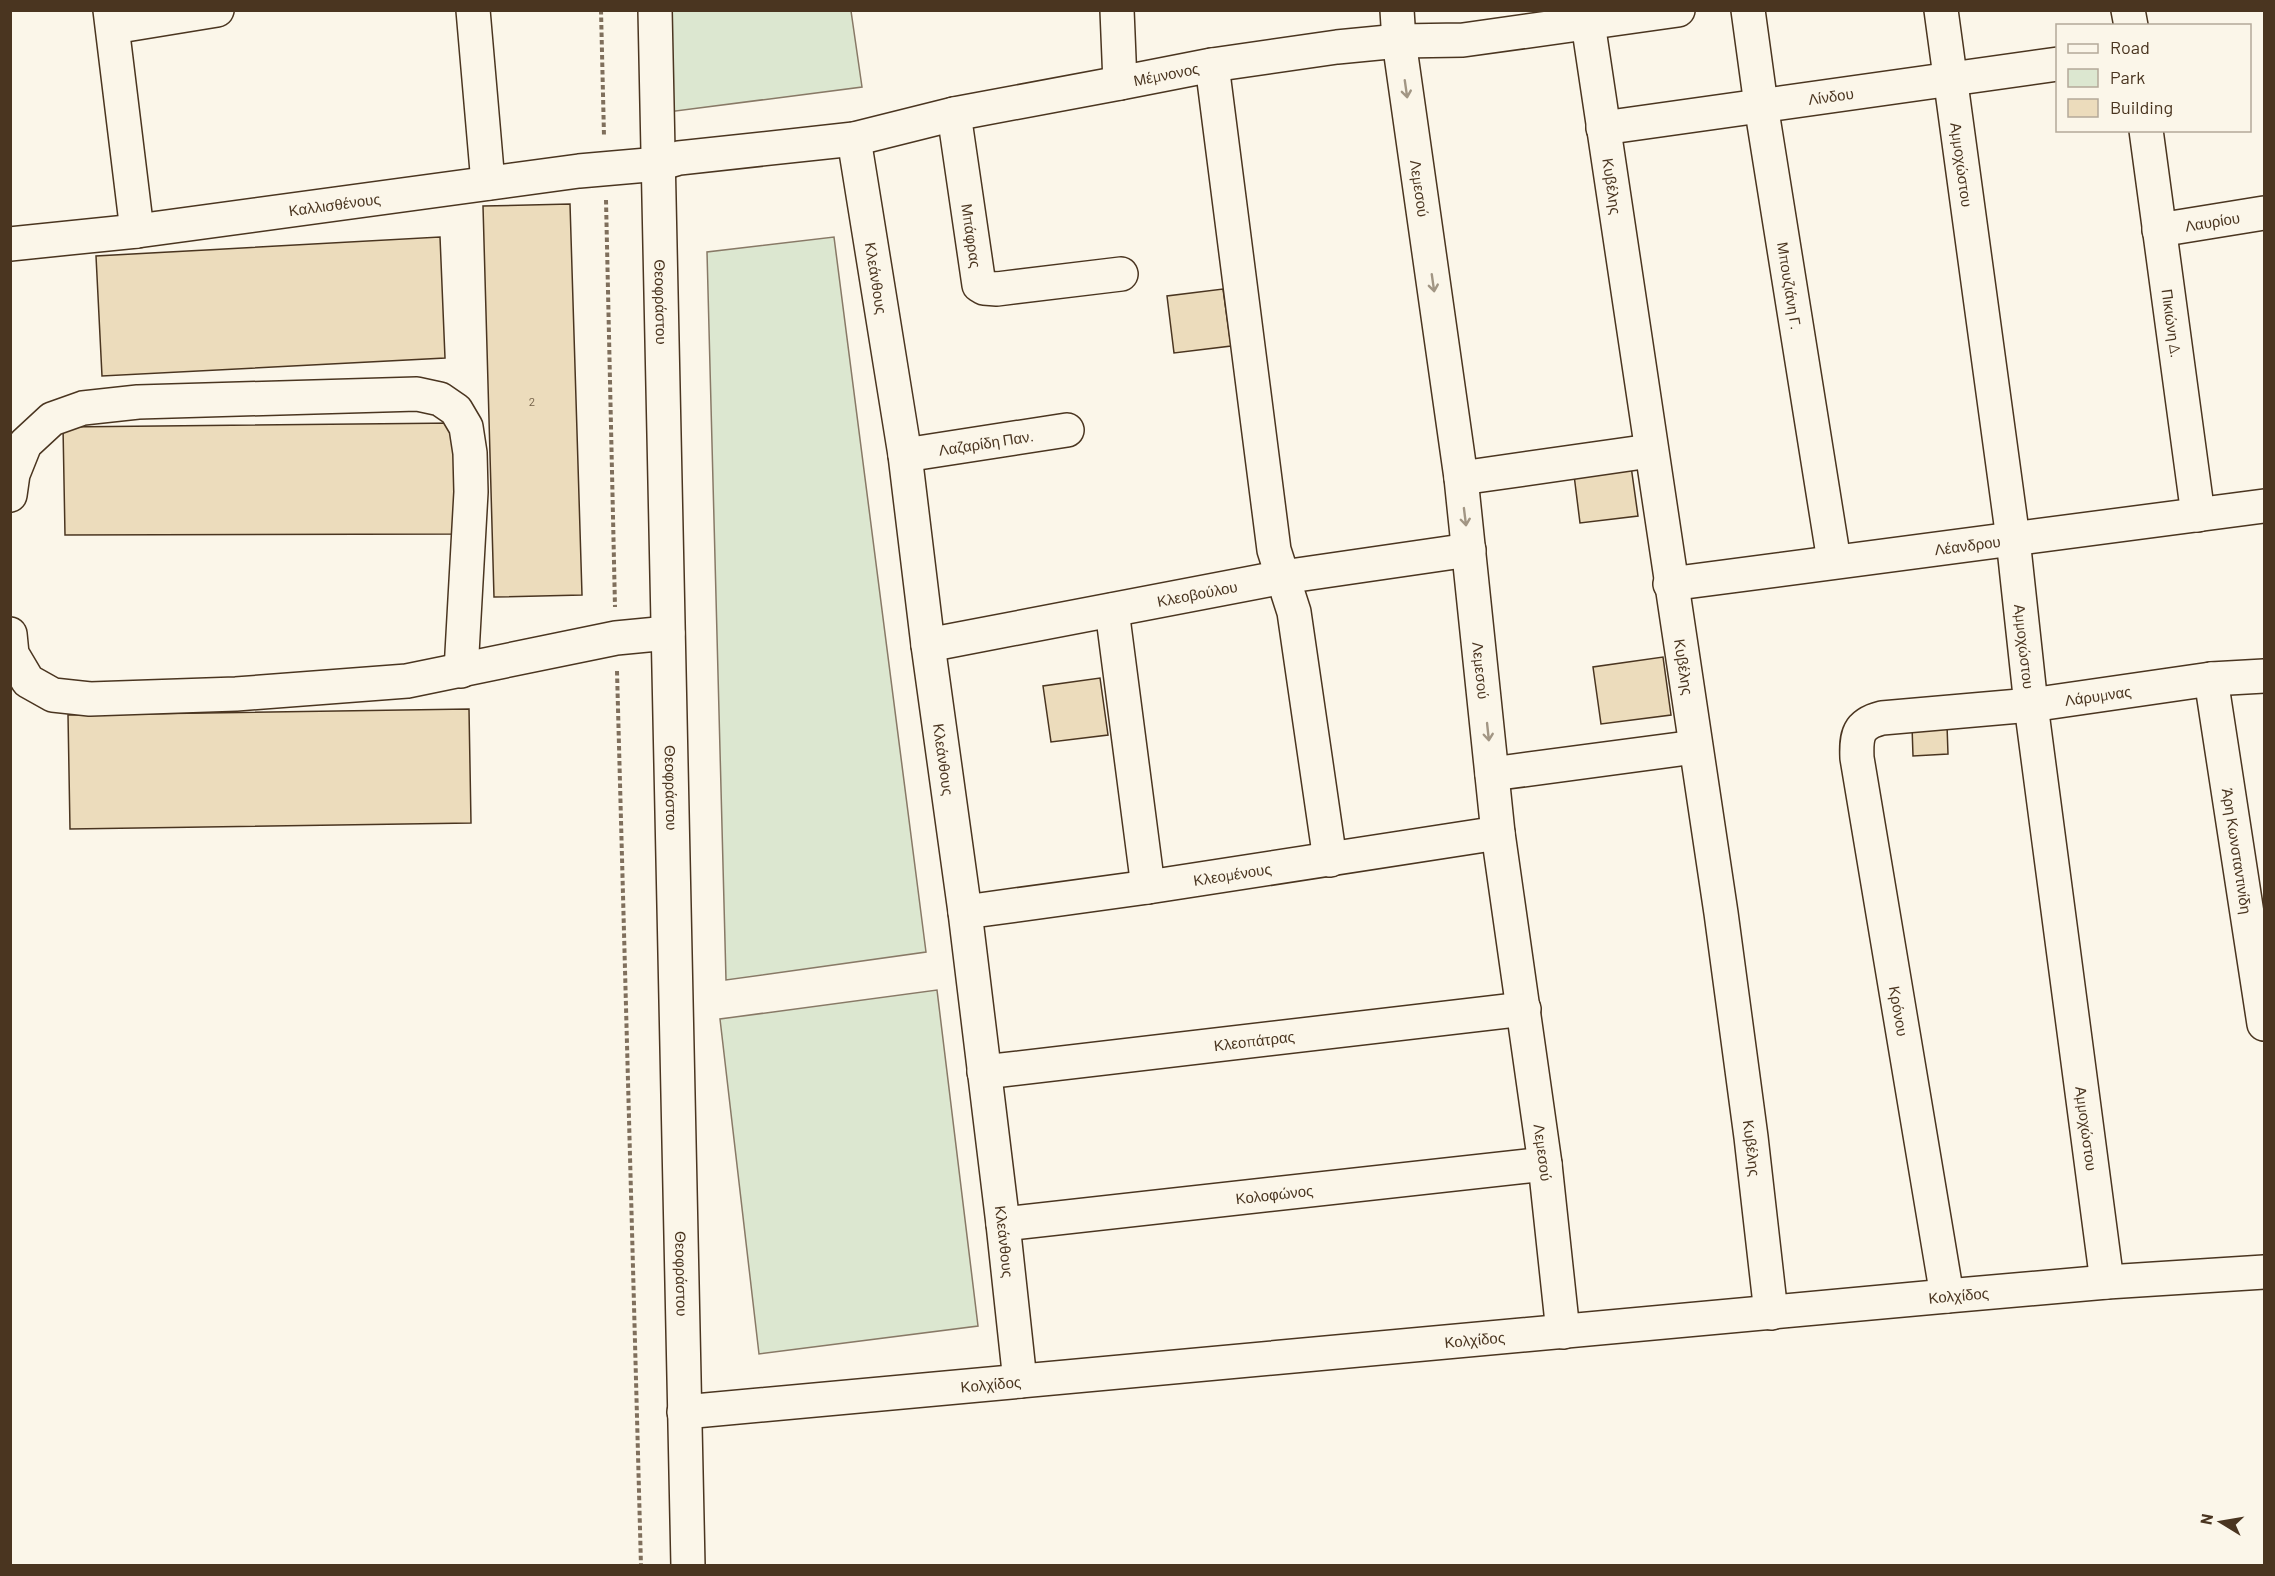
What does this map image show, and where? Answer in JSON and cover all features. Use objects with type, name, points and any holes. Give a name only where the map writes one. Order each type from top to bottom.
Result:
[{"type":"street","points":[[137,231],[112,19],[217,10]]},
{"type":"street","points":[[473,10],[488,183]]},
{"type":"street","name":"Θεοφράστου","points":[[655,10],[688,1566]]},
{"type":"street","points":[[1117,10],[1120,83]]},
{"type":"street","name":"Μέμνονος","points":[[659,164],[679,158],[854,139],[954,114],[1212,65],[1356,44],[1398,26],[1463,40],[1635,14],[1678,10]]},
{"type":"street","name":"Μπουζιάνη Γ.","points":[[1748,10],[1761,105],[1834,561]]},
{"type":"street","name":"Αμμοχώστου","points":[[1941,10],[2013,539],[2031,705],[2107,1282]]},
{"type":"street","name":"Κυβέλης","points":[[1587,23],[1721,914],[1771,1313]]},
{"type":"street","name":"Λεμεσού","points":[[1398,26],[1461,478],[1498,833],[1545,1164],[1563,1332]]},
{"type":"street","name":"Λίνδου","points":[[1603,128],[2056,64]]},
{"type":"street","points":[[1212,65],[1274,550],[1294,612],[1330,860]]},
{"type":"street","name":"Μπάφρας","points":[[954,114],[979,285],[984,288],[997,289],[1121,274]]},
{"type":"street","name":"Πικιώνη Δ.","points":[[2146,132],[2198,516]]},
{"type":"street","name":"Κλεάνθους","points":[[854,139],[905,455],[928,645],[965,912],[1020,1381]]},
{"type":"street","name":"Καλλισθένους","points":[[10,244],[137,231],[605,168],[659,164]]},
{"type":"street","name":"Λαυρίου","points":[[2159,230],[2265,213]]},
{"type":"street","points":[[10,495],[13,474],[25,444],[52,419],[83,408],[138,402],[417,394],[440,399],[456,410],[466,428],[470,453],[471,492],[461,671]]},
{"type":"street","name":"Λαζαρίδη Παν.","points":[[905,455],[1066,430]]},
{"type":"street","points":[[1461,478],[1650,451]]},
{"type":"street","name":"Λέανδρου","points":[[1670,584],[2265,506]]},
{"type":"street","name":"Κλεοβούλου","points":[[928,645],[1283,577],[1469,550]]},
{"type":"street","points":[[1112,610],[1148,887]]},
{"type":"street","points":[[10,634],[12,654],[28,681],[53,695],[90,699],[236,694],[407,681],[616,638],[668,633]]},
{"type":"street","name":"Λάρυμνας","points":[[1862,727],[1870,721],[1882,718],[2031,705],[2211,678],[2265,676]]},
{"type":"street","name":"Άρη Κωνσταντινίδη","points":[[2211,678],[2264,1009]]},
{"type":"street","name":"Κρόνου","points":[[1862,727],[1856,743],[1857,758],[1947,1296]]},
{"type":"street","points":[[1492,774],[1695,747]]},
{"type":"street","name":"Κλεομένους","points":[[965,912],[1148,887],[1498,833]]},
{"type":"street","name":"Κλεοπάτρας","points":[[984,1072],[1524,1009]]},
{"type":"street","name":"Κολοφώνος","points":[[1003,1224],[1545,1164]]},
{"type":"street","name":"Κολχίδος","points":[[684,1412],[1947,1296],[2107,1282],[2265,1272]]},
{"type":"path","points":[[601,10],[641,1566]]},
{"type":"green space","points":[[666,11],[851,11],[862,87],[668,112]]},
{"type":"green space","points":[[834,237],[926,952],[726,980],[707,252]]},
{"type":"green space","points":[[937,990],[978,1326],[759,1354],[720,1019]]},
{"type":"building","points":[[570,204],[582,595],[494,597],[483,206]]},
{"type":"building","points":[[440,237],[445,358],[102,376],[96,256]]},
{"type":"building","points":[[1223,289],[1231,346],[1174,353],[1167,296]]},
{"type":"building","points":[[458,423],[461,534],[65,535],[63,427]]},
{"type":"building","points":[[1630,459],[1638,516],[1580,523],[1573,467]]},
{"type":"building","points":[[1663,657],[1671,715],[1601,724],[1593,667]]},
{"type":"building","points":[[1100,678],[1108,735],[1051,742],[1043,686]]},
{"type":"building","points":[[469,709],[471,823],[70,829],[68,715]]},
{"type":"building","points":[[1947,725],[1948,754],[1913,756],[1912,726]]}]
